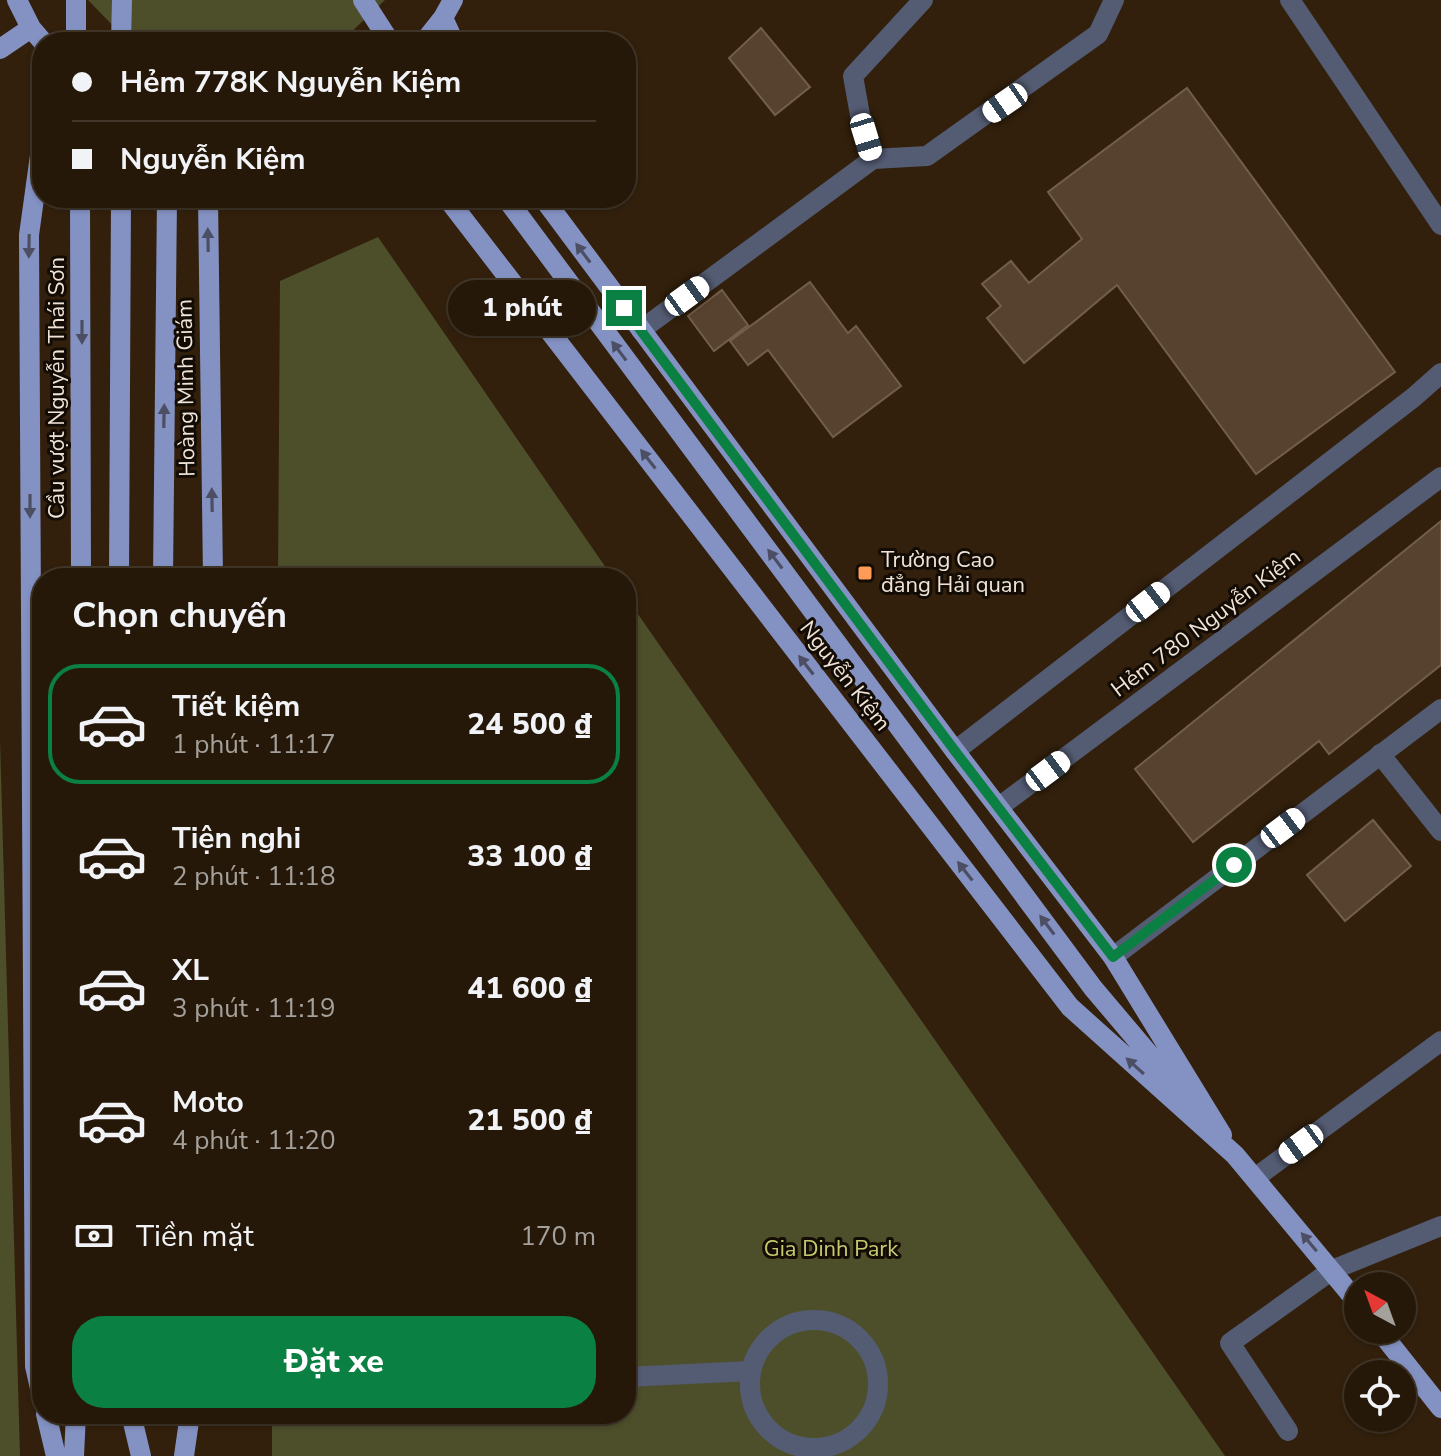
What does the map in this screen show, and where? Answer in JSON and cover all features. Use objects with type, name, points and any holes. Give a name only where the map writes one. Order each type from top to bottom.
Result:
[{"type":"main road","points":[[17,0],[35,32]]},
{"type":"main road","points":[[76,0],[76,32]]},
{"type":"main road","points":[[121,32],[122,0]]},
{"type":"main road","points":[[363,0],[384,32]]},
{"type":"main road","points":[[431,32],[448,9]]},
{"type":"main road","points":[[448,9],[452,32]]},
{"type":"main road","points":[[0,49],[32,37]]},
{"type":"main road","points":[[32,800],[29,235],[33,208]]},
{"type":"main road","name":"Cầu vượt Nguyễn Thái Sơn","points":[[80,208],[81,568]]},
{"type":"main road","points":[[119,568],[121,208]]},
{"type":"main road","name":"Hoàng Minh Giám","points":[[163,568],[167,208]]},
{"type":"main road","name":"Hoàng Minh Giám","points":[[208,208],[213,568]]},
{"type":"main road","name":"Nguyễn Kiệm","points":[[455,208],[1070,1007],[1235,1155],[1344,1285]]},
{"type":"main road","points":[[513,208],[1093,988],[1235,1155]]},
{"type":"main road","name":"Nguyễn Kiệm","points":[[550,208],[955,751],[1113,957],[1235,1155]]},
{"type":"main road","points":[[1390,1344],[1441,1408]]},
{"type":"main road","points":[[48,1424],[56,1456]]},
{"type":"main road","points":[[74,1456],[76,1424]]},
{"type":"main road","points":[[133,1424],[141,1456]]},
{"type":"main road","points":[[184,1456],[189,1424]]},
{"type":"street","points":[[873,159],[853,76],[923,0]]},
{"type":"street","points":[[641,330],[873,159],[927,156],[1098,34],[1114,0]]},
{"type":"street","points":[[1290,0],[1441,225]]},
{"type":"street","points":[[955,751],[1441,373]]},
{"type":"street","name":"Hẻm 780 Nguyễn Kiệm","points":[[999,807],[1441,477]]},
{"type":"street","points":[[1113,957],[1441,709]]},
{"type":"street","points":[[1380,754],[1441,831]]},
{"type":"street","points":[[1255,1178],[1441,1041]]},
{"type":"street","points":[[1288,1431],[1230,1343],[1332,1270],[1441,1226]]},
{"type":"street","points":[[831,1321],[848,1329],[872,1355],[879,1377],[877,1398],[870,1417],[856,1433],[839,1444],[819,1449],[798,1447],[779,1439],[763,1425],[753,1407],[750,1371],[765,1342],[778,1331],[795,1323],[831,1321]]},
{"type":"street","points":[[636,1377],[750,1371]]},
{"type":"green space","points":[[88,0],[385,0],[351,32],[119,32]]},
{"type":"green space","points":[[378,237],[606,568],[278,568],[280,281]]},
{"type":"green space","name":"Gia Dinh Park","points":[[636,611],[1225,1456],[272,1456],[272,1424],[636,1424]]},
{"type":"green space","points":[[0,739],[20,1456],[0,1456]]},
{"type":"building","points":[[761,28],[810,87],[775,115],[729,58]]},
{"type":"building","points":[[1187,88],[1395,372],[1256,474],[1117,285],[1024,363],[987,318],[1001,306],[982,284],[1011,261],[1029,283],[1082,239],[1048,192]]},
{"type":"building","points":[[810,282],[848,333],[856,326],[901,386],[833,437],[768,350],[748,365],[730,341]]},
{"type":"building","points":[[722,290],[748,325],[714,351],[688,316]]},
{"type":"building","points":[[1441,521],[1441,665],[1329,754],[1319,741],[1193,842],[1135,769]]},
{"type":"building","points":[[1373,820],[1411,866],[1345,921],[1307,875]]},
{"type":"place","name":"Trường Cao đẳng Hải quan","points":[[865,573]]},
{"type":"route","points":[[624,308],[1113,957],[1234,865]]}]
